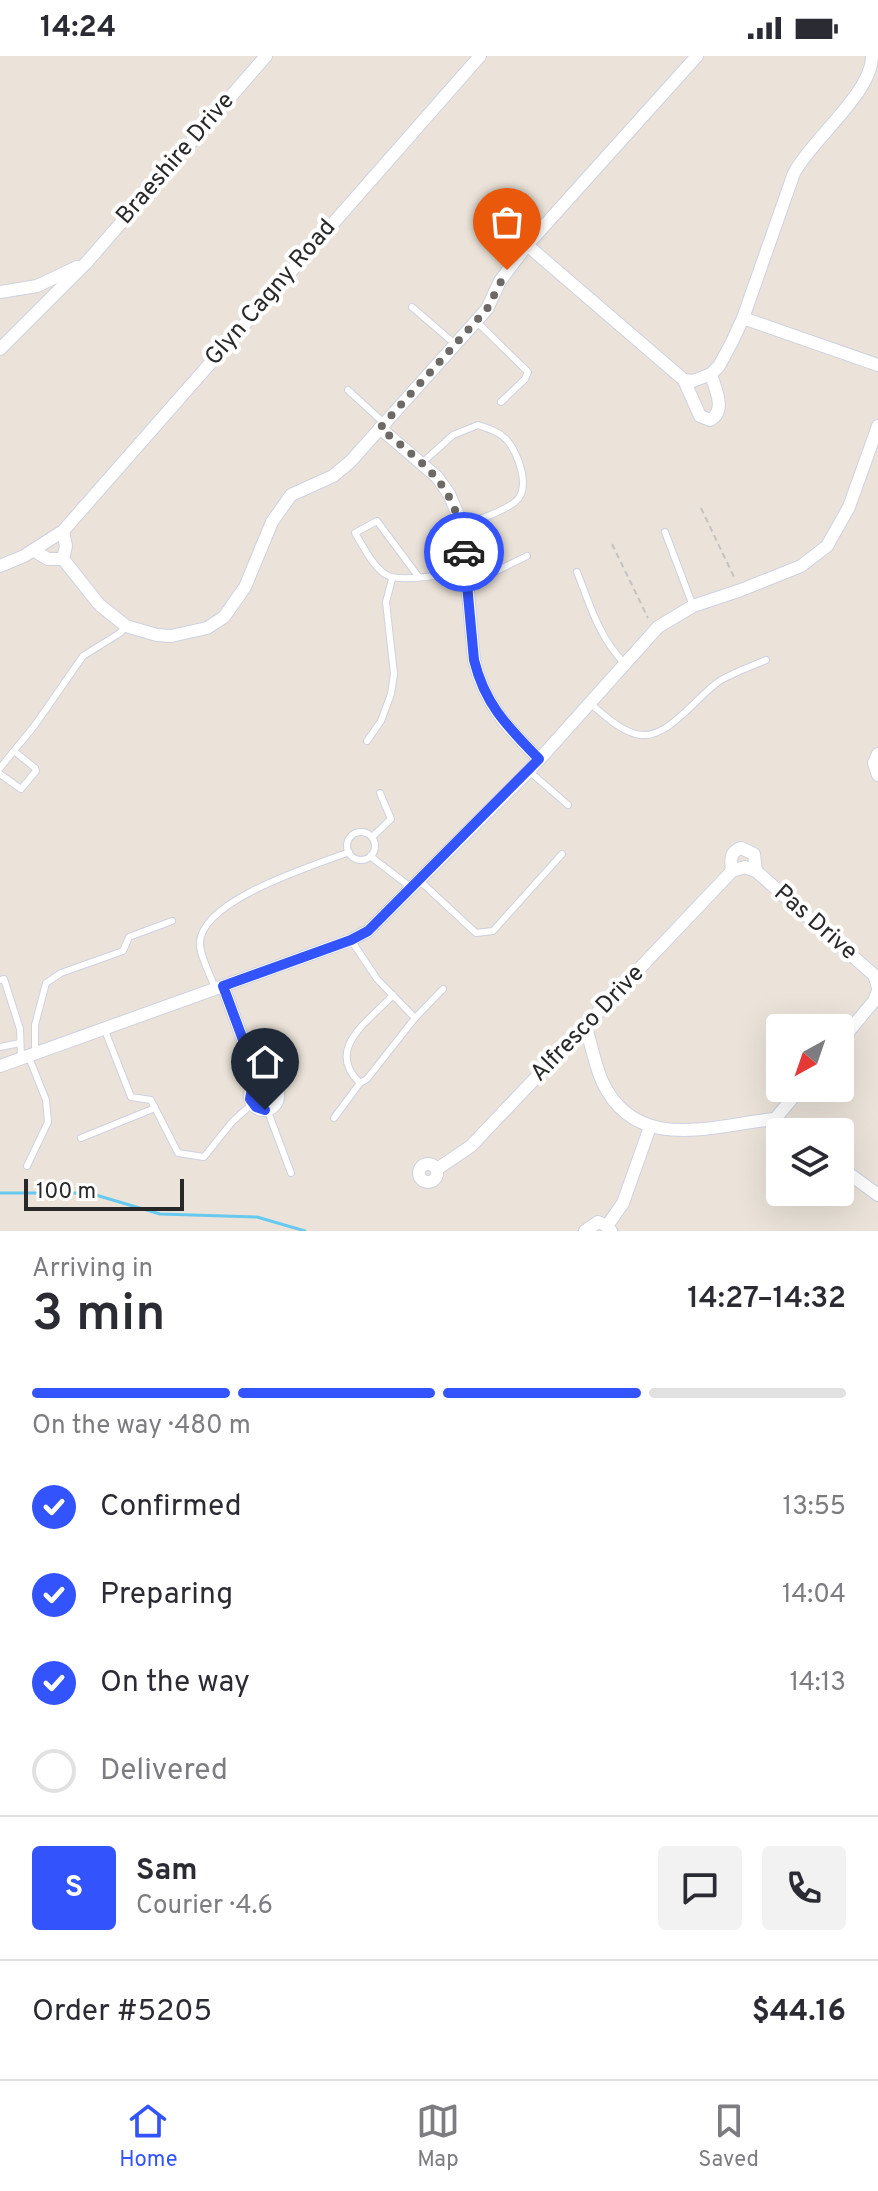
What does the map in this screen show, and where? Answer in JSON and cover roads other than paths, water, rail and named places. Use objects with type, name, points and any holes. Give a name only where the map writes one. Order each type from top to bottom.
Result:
[{"type":"street","name":"Braeshire Drive","points":[[0,349],[87,262],[266,56]]},
{"type":"street","name":"Glyn Cagny Road","points":[[0,566],[63,531],[480,56]]},
{"type":"street","points":[[63,559],[99,604],[126,626],[171,636],[207,628],[224,617],[245,587],[272,522],[291,495],[333,476],[350,462],[476,321],[493,300],[500,281],[527,245],[697,56]]},
{"type":"street","points":[[684,380],[693,381],[711,374],[719,366],[743,318],[794,173],[806,152],[866,83],[872,69],[872,56]]},
{"type":"street","points":[[527,245],[684,380],[700,416],[710,420],[720,410],[711,374]]},
{"type":"street","name":"Braeshire Drive","points":[[0,292],[37,286],[87,262]]},
{"type":"street","points":[[743,318],[878,365]]},
{"type":"street","points":[[382,425],[437,477],[449,494],[462,526],[478,677],[502,722],[539,759]]},
{"type":"street","points":[[0,1066],[351,940],[377,924],[529,771],[658,627],[693,606],[801,566],[827,546],[849,507],[878,426]]},
{"type":"street","points":[[63,531],[66,546],[63,559]]},
{"type":"street","points":[[33,550],[48,559],[63,559]]},
{"type":"street","points":[[878,754],[874,763],[878,775]]},
{"type":"street","name":"Pas Drive","points":[[744,870],[877,989]]},
{"type":"street","name":"Alfresco Drive","points":[[437,1169],[471,1146],[744,870]]},
{"type":"street","points":[[219,987],[259,1083]]},
{"type":"street","points":[[854,1022],[877,989]]},
{"type":"street","points":[[586,1027],[604,1084],[624,1110],[650,1127],[704,1130],[766,1120]]},
{"type":"street","points":[[259,1083],[273,1084],[278,1093],[275,1105],[267,1109],[260,1110],[252,1104],[250,1094],[259,1083]]},
{"type":"street","points":[[776,1118],[789,1102]]},
{"type":"street","points":[[585,1231],[593,1223],[609,1228],[623,1203],[650,1127]]},
{"type":"street","points":[[854,1177],[878,1195]]},
{"type":"lane","points":[[412,307],[455,344]]},
{"type":"lane","points":[[476,321],[528,372],[501,402]]},
{"type":"lane","points":[[348,390],[382,425]]},
{"type":"lane","points":[[422,463],[453,435],[478,425],[503,436],[509,443],[522,471],[522,493],[510,505],[462,526]]},
{"type":"lane","points":[[418,576],[377,521],[355,533],[382,573],[392,579],[467,577],[527,556]]},
{"type":"lane","points":[[665,532],[693,606]]},
{"type":"lane","points":[[577,572],[600,632],[608,647],[624,663]]},
{"type":"lane","points":[[367,741],[381,721],[391,694],[394,674],[386,602],[392,579]]},
{"type":"lane","points":[[14,751],[36,771],[21,789],[0,771],[14,751],[83,656],[126,626]]},
{"type":"lane","points":[[590,703],[622,728],[636,735],[652,736],[665,729],[720,680],[766,660]]},
{"type":"lane","points":[[529,771],[568,805]]},
{"type":"lane","points":[[372,837],[391,819],[380,793]]},
{"type":"lane","points":[[370,856],[374,845],[372,837],[364,833],[352,835],[348,842],[349,852],[357,859],[370,856],[416,885],[476,933],[493,931],[562,854]]},
{"type":"lane","points":[[219,987],[199,944],[204,926],[241,895],[349,852]]},
{"type":"lane","points":[[28,1055],[46,983],[61,973],[123,951],[129,937],[172,921]]},
{"type":"lane","points":[[351,940],[377,979],[415,1018]]},
{"type":"lane","points":[[0,980],[4,979],[20,1029],[20,1043],[46,1100],[48,1122],[27,1166]]},
{"type":"lane","points":[[334,1118],[360,1083],[367,1079],[415,1018],[443,989]]},
{"type":"lane","points":[[360,1083],[350,1074],[344,1054],[348,1043],[393,995]]},
{"type":"lane","points":[[104,1028],[131,1097],[151,1100],[178,1153],[204,1157],[232,1122],[252,1104]]},
{"type":"lane","points":[[0,1047],[20,1043]]},
{"type":"lane","points":[[81,1138],[155,1108]]},
{"type":"lane","points":[[267,1109],[291,1173]]},
{"type":"waterway","points":[[0,1193],[89,1193],[160,1214],[257,1217],[305,1231]]}]
